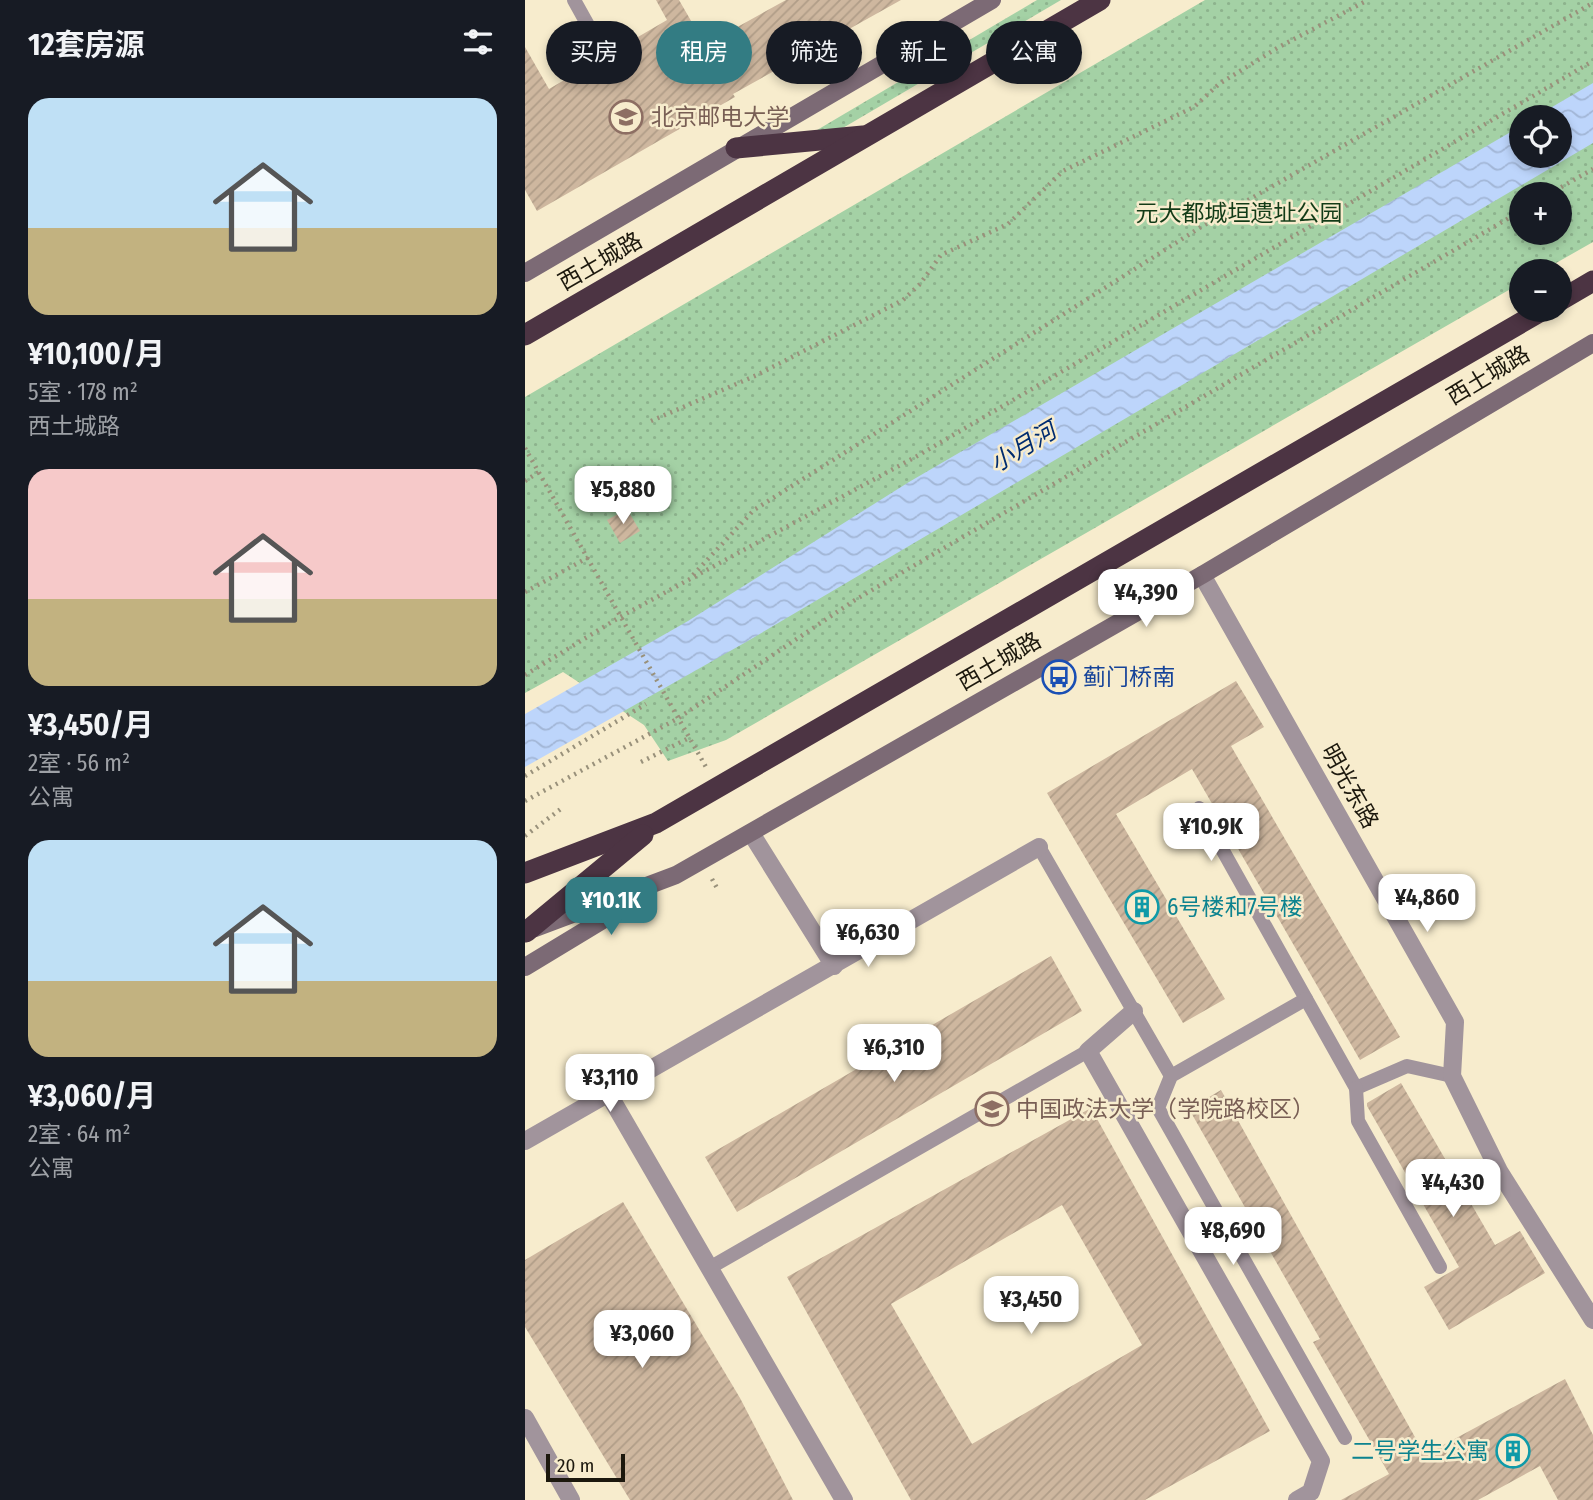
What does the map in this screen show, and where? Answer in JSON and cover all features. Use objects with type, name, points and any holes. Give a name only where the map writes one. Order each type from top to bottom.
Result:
[{"type":"highway","name":"西土城路","points":[[525,335],[873,135],[1100,0]]},
{"type":"highway","points":[[736,148],[873,135]]},
{"type":"highway","points":[[1572,293],[1593,281]]},
{"type":"highway","points":[[525,873],[656,823],[1522,322]]},
{"type":"highway","points":[[525,932],[656,823]]},
{"type":"street","name":"西土城路","points":[[525,273],[992,0]]},
{"type":"street","name":"西土城路","points":[[525,932],[676,875],[1202,575],[1593,343]]},
{"type":"street","name":"明光东路","points":[[1202,575],[1455,1023],[1452,1076],[1499,1171],[1593,1320]]},
{"type":"street","points":[[751,833],[834,966]]},
{"type":"street","points":[[525,1140],[1039,847]]},
{"type":"street","points":[[525,967],[676,875]]},
{"type":"street","points":[[1134,1011],[1088,1051],[1321,1461],[1311,1492],[1297,1500]]},
{"type":"street","points":[[608,1093],[711,1266],[844,1500]]},
{"type":"street","points":[[525,1419],[532,1447],[571,1500]]},
{"type":"lane","points":[[573,0],[586,21]]},
{"type":"lane","points":[[1199,808],[1356,1088],[1358,1121],[1440,1267]]},
{"type":"lane","points":[[1039,847],[1171,1076]]},
{"type":"lane","points":[[1306,999],[1171,1076],[1158,1108],[1345,1438]]},
{"type":"lane","points":[[711,1266],[1088,1051]]},
{"type":"lane","points":[[1356,1088],[1407,1066],[1452,1076]]},
{"type":"path","points":[[651,421],[757,375],[902,300],[920,284],[941,256],[1009,224],[1063,171],[1194,107],[1219,84],[1279,47],[1368,0]]},
{"type":"path","points":[[691,578],[754,510],[1201,227],[1593,3]]},
{"type":"path","points":[[525,675],[620,617],[919,455],[1593,61]]},
{"type":"path","points":[[1570,182],[1593,169]]},
{"type":"path","points":[[525,801],[677,719],[855,600],[1509,218]]},
{"type":"path","points":[[525,448],[706,767]]},
{"type":"path","points":[[525,481],[539,472]]},
{"type":"path","points":[[525,592],[589,557]]},
{"type":"path","points":[[525,776],[646,704]]},
{"type":"path","points":[[641,762],[689,738]]},
{"type":"path","points":[[525,836],[562,808]]},
{"type":"path","points":[[712,879],[717,888]]},
{"type":"green space","points":[[1037,0],[1061,0],[1025,21],[1001,21]]},
{"type":"green space","name":"元大都城垣遗址公园","points":[[1205,0],[1593,0],[1593,242],[1563,259],[1509,259],[1509,290],[726,740],[668,761],[644,725],[563,672],[525,693],[525,397],[1061,84],[1082,84],[1082,72]]},
{"type":"green space","points":[[986,30],[986,44],[972,52],[972,38]]},
{"type":"green space","points":[[895,84],[918,84],[836,132],[812,133]]},
{"type":"water","points":[[1593,83],[1593,143],[1572,155],[1572,105],[1555,105]]},
{"type":"water","name":"小月河","points":[[1509,133],[1509,168],[1551,168],[1527,182],[1509,182],[1509,192],[746,642],[525,767],[525,714],[688,621],[909,482]]},
{"type":"building","points":[[656,0],[679,0],[691,21],[665,21]]},
{"type":"building","points":[[786,0],[901,0],[862,22],[766,21],[766,76],[752,83],[752,21],[748,21]]},
{"type":"building","points":[[656,26],[656,84],[751,84],[733,94],[735,97],[537,211],[525,190],[525,47],[549,89],[558,84],[642,84],[642,35]]},
{"type":"building","points":[[627,509],[640,531],[620,543],[607,520]]},
{"type":"building","points":[[1236,681],[1264,727],[1231,746],[1400,1037],[1360,1060],[1192,769],[1116,814],[1225,999],[1183,1023],[1047,793]]},
{"type":"building","points":[[1051,956],[1082,1011],[737,1212],[705,1157]]},
{"type":"building","points":[[1401,1083],[1495,1245],[1520,1231],[1545,1273],[1449,1330],[1424,1287],[1459,1267],[1367,1106],[1367,1103]]},
{"type":"building","points":[[1221,1090],[1425,1455],[1565,1379],[1593,1435],[1593,1500],[1558,1500],[1540,1466],[1478,1500],[1341,1500],[1389,1474],[1313,1342],[1320,1339],[1189,1109]]},
{"type":"building","points":[[1091,1108],[1270,1431],[1145,1500],[911,1500],[787,1277]],"holes":[[[1062,1205],[1142,1345],[972,1444],[891,1304]]]},
{"type":"building","points":[[623,1202],[740,1398],[793,1500],[630,1500],[525,1327],[525,1260]]},
{"type":"place","name":"北京邮电大学","points":[[626,117]]},
{"type":"place","name":"蓟门桥南","points":[[1059,677]]},
{"type":"place","name":"6号楼和7号楼","points":[[1142,907]]},
{"type":"place","name":"中国政法大学（学院路校区）","points":[[992,1109]]},
{"type":"place","name":"二号学生公寓","points":[[1513,1451]]}]
